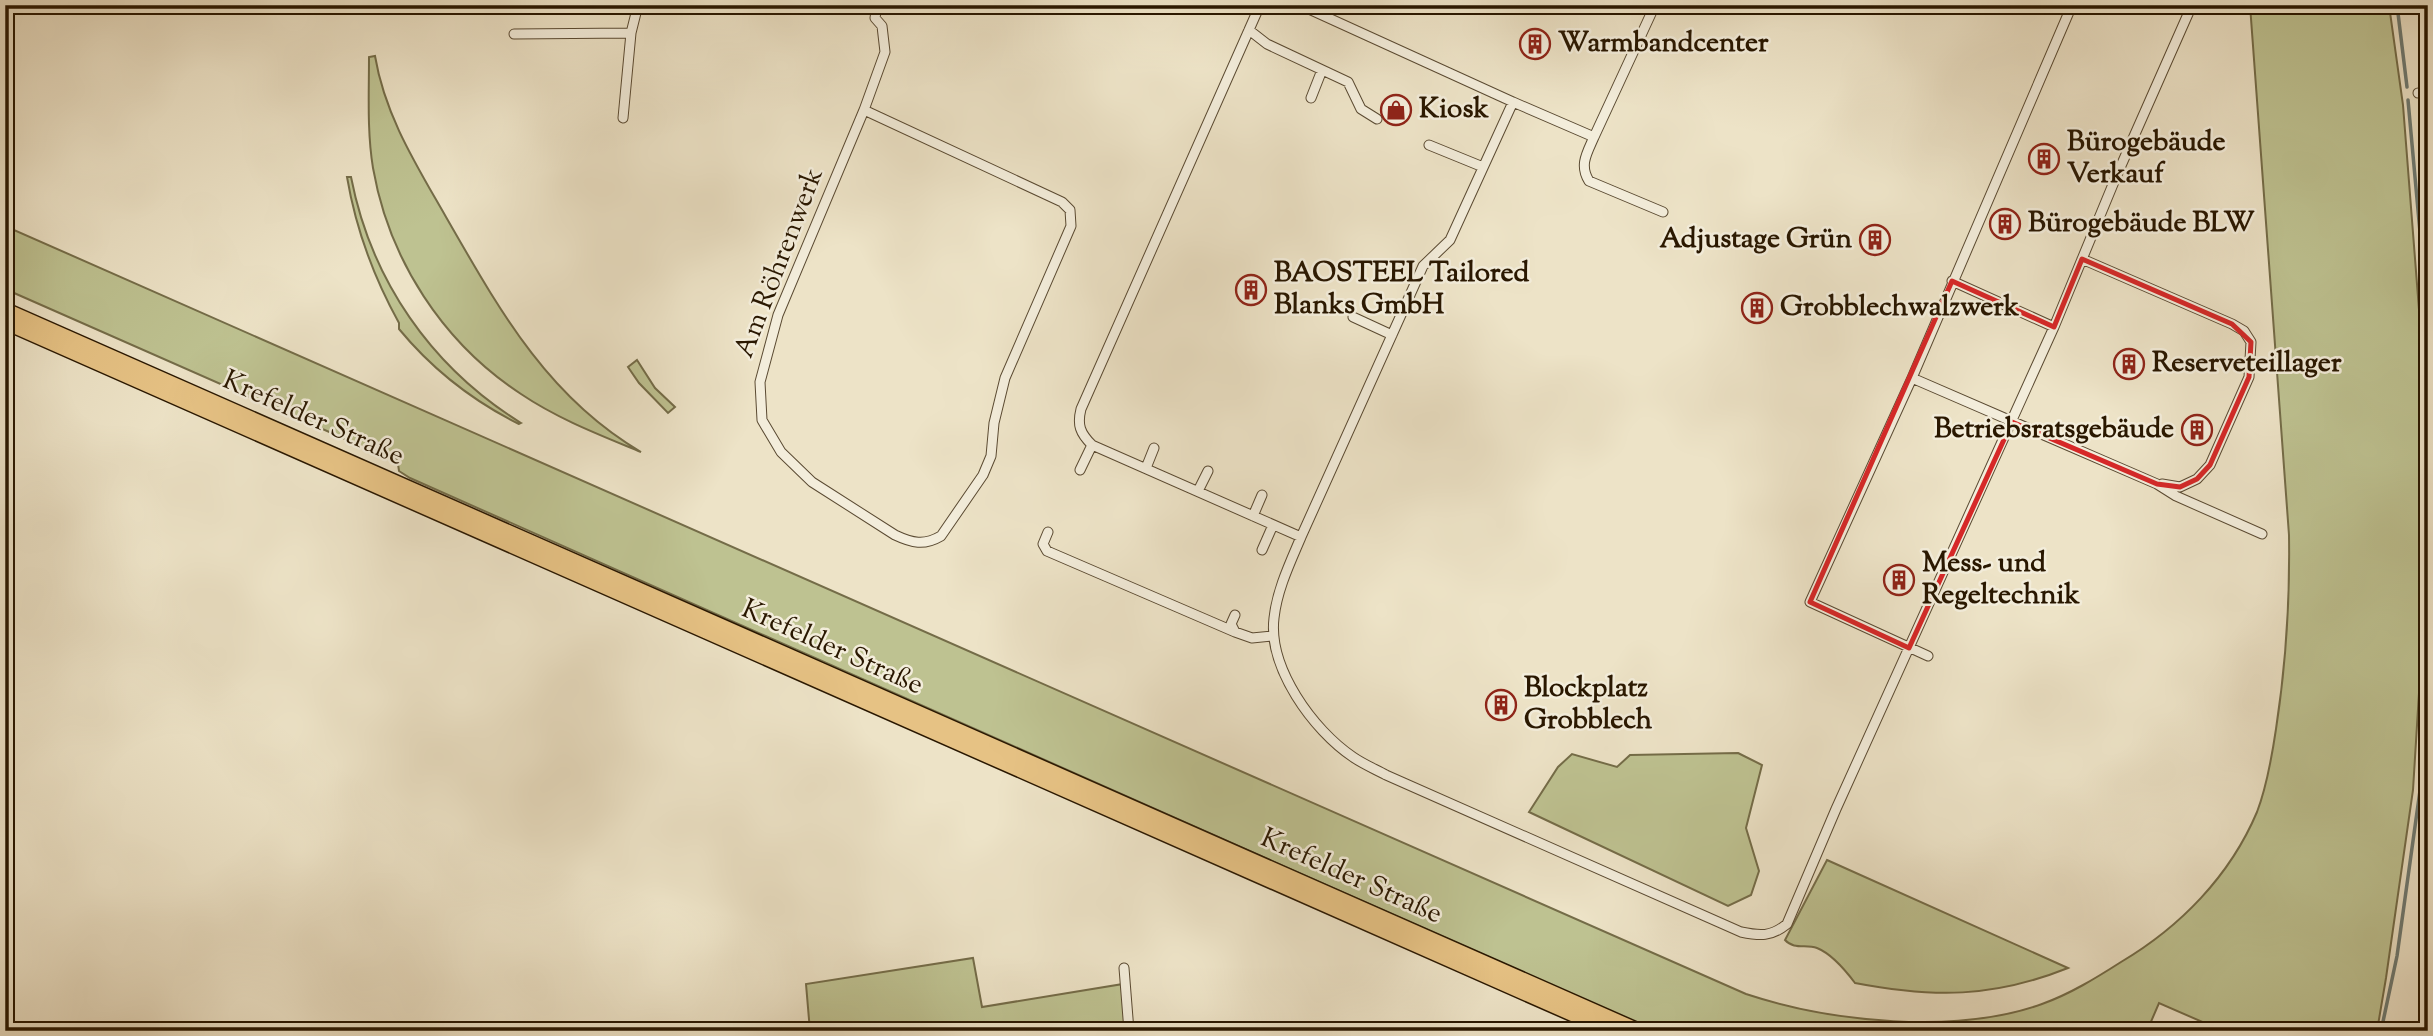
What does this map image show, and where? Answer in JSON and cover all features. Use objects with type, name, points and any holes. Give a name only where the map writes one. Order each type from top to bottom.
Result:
[{"type":"main road","name":"Krefelder Straße","points":[[5,310],[1639,1031]]},
{"type":"main road","name":"Krefelder Straße","points":[[5,322],[1611,1031]]},
{"type":"street","points":[[623,118],[631,33],[638,5]]},
{"type":"street","name":"Am Röhrenwerk","points":[[864,110],[1062,202],[1070,210],[1071,226],[1005,378],[994,423],[991,456],[983,475],[941,536],[932,542],[910,542],[895,535],[812,481],[781,452],[762,420],[760,382],[778,315],[864,110],[885,52],[882,26],[875,18],[877,5]]},
{"type":"street","points":[[1260,5],[1081,409],[1078,422],[1083,436],[1092,445],[1301,537]]},
{"type":"street","points":[[1300,5],[1594,137]]},
{"type":"street","points":[[1655,5],[1594,137],[1584,162],[1584,173],[1589,181],[1663,212]]},
{"type":"street","points":[[1928,656],[1810,602],[1912,379],[2072,5]]},
{"type":"street","points":[[1513,102],[1450,240],[1423,266],[1301,537],[1278,594],[1273,636],[1280,665],[1296,696],[1321,729],[1352,757],[1728,926],[1759,936],[1775,933],[1787,923],[2054,327],[2192,5]]},
{"type":"street","points":[[1248,30],[1267,44],[1348,82],[1361,109],[1377,119]]},
{"type":"street","points":[[514,34],[631,33]]},
{"type":"street","points":[[1311,98],[1322,70]]},
{"type":"street","points":[[1429,145],[1483,167]]},
{"type":"street","points":[[2082,259],[2232,324],[2244,331],[2251,342],[2249,377],[2210,465],[2197,479],[2180,487],[2157,484]]},
{"type":"street","points":[[1952,281],[2054,327]]},
{"type":"street","points":[[1353,317],[1392,335]]},
{"type":"street","points":[[1912,379],[2157,484],[2176,496],[2262,534]]},
{"type":"street","points":[[1080,470],[1092,445]]},
{"type":"street","points":[[1146,468],[1154,447]]},
{"type":"street","points":[[1198,491],[1208,471]]},
{"type":"street","points":[[1253,516],[1262,495]]},
{"type":"street","points":[[1262,550],[1273,525]]},
{"type":"street","points":[[1048,533],[1043,544],[1047,551],[1235,632],[1252,638],[1273,636]]},
{"type":"street","points":[[1235,615],[1231,624],[1235,632]]},
{"type":"street","points":[[1124,968],[1129,1031]]},
{"type":"highlighted area","points":[[2082,259],[2232,324],[2251,342],[2249,377],[2210,465],[2197,479],[2180,487],[2157,484],[2012,422],[1909,648],[1810,602],[1952,281],[2054,327]]},
{"type":"green space","points":[[2250,5],[2389,5],[2403,105],[2427,412],[2426,580],[2413,790],[2377,1031],[2223,1031],[2159,1003],[2147,1031],[1655,1031],[410,478],[399,471],[397,457],[395,461],[5,289],[5,226],[1746,994],[1816,1012],[1854,1018],[1933,1022],[1971,1019],[2008,1014],[2063,995],[2112,968],[2163,933],[2201,898],[2233,858],[2257,812],[2264,792],[2273,750],[2282,680],[2288,608],[2289,535]]},
{"type":"green space","points":[[375,56],[386,99],[403,140],[506,317],[552,378],[578,405],[641,452],[564,419],[521,394],[467,350],[424,296],[392,235],[373,168],[369,127],[369,57]]},
{"type":"green space","points":[[347,177],[351,177],[360,215],[373,251],[410,318],[433,348],[459,375],[489,401],[521,423],[485,405],[454,383],[399,329],[399,323],[367,252],[355,216]]},
{"type":"green space","points":[[637,360],[655,388],[675,407],[668,413],[639,383],[628,367]]},
{"type":"green space","points":[[1738,753],[1762,765],[1746,828],[1759,871],[1751,895],[1728,906],[1529,812],[1558,767],[1572,754],[1617,767],[1630,755]]},
{"type":"green space","points":[[1827,860],[2068,968],[2014,985],[1963,992],[1911,991],[1855,983],[1828,954],[1813,947],[1792,945],[1785,940]]},
{"type":"green space","points":[[973,958],[982,1007],[1123,984],[1126,1031],[810,1031],[806,984]]},
{"type":"waterway","points":[[2397,5],[2407,87]]},
{"type":"waterway","points":[[2408,100],[2428,320]]},
{"type":"waterway","points":[[2381,1031],[2397,956],[2423,769],[2428,663]]},
{"type":"place","name":"Warmbandcenter","points":[[1535,44]]},
{"type":"place","name":"Kiosk","points":[[1396,110]]},
{"type":"place","name":"Bürogebäude Verkauf","points":[[2044,159]]},
{"type":"place","name":"Bürogebäude BLW","points":[[2005,224]]},
{"type":"place","name":"Adjustage Grün","points":[[1875,240]]},
{"type":"place","name":"BAOSTEEL Tailored Blanks GmbH","points":[[1251,290]]},
{"type":"place","name":"Grobblechwalzwerk","points":[[1757,308]]},
{"type":"place","name":"Reserveteillager","points":[[2129,364]]},
{"type":"place","name":"Betriebsratsgebäude","points":[[2197,430]]},
{"type":"place","name":"Mess- und Regeltechnik","points":[[1899,580]]},
{"type":"place","name":"Blockplatz Grobblech","points":[[1501,705]]}]
